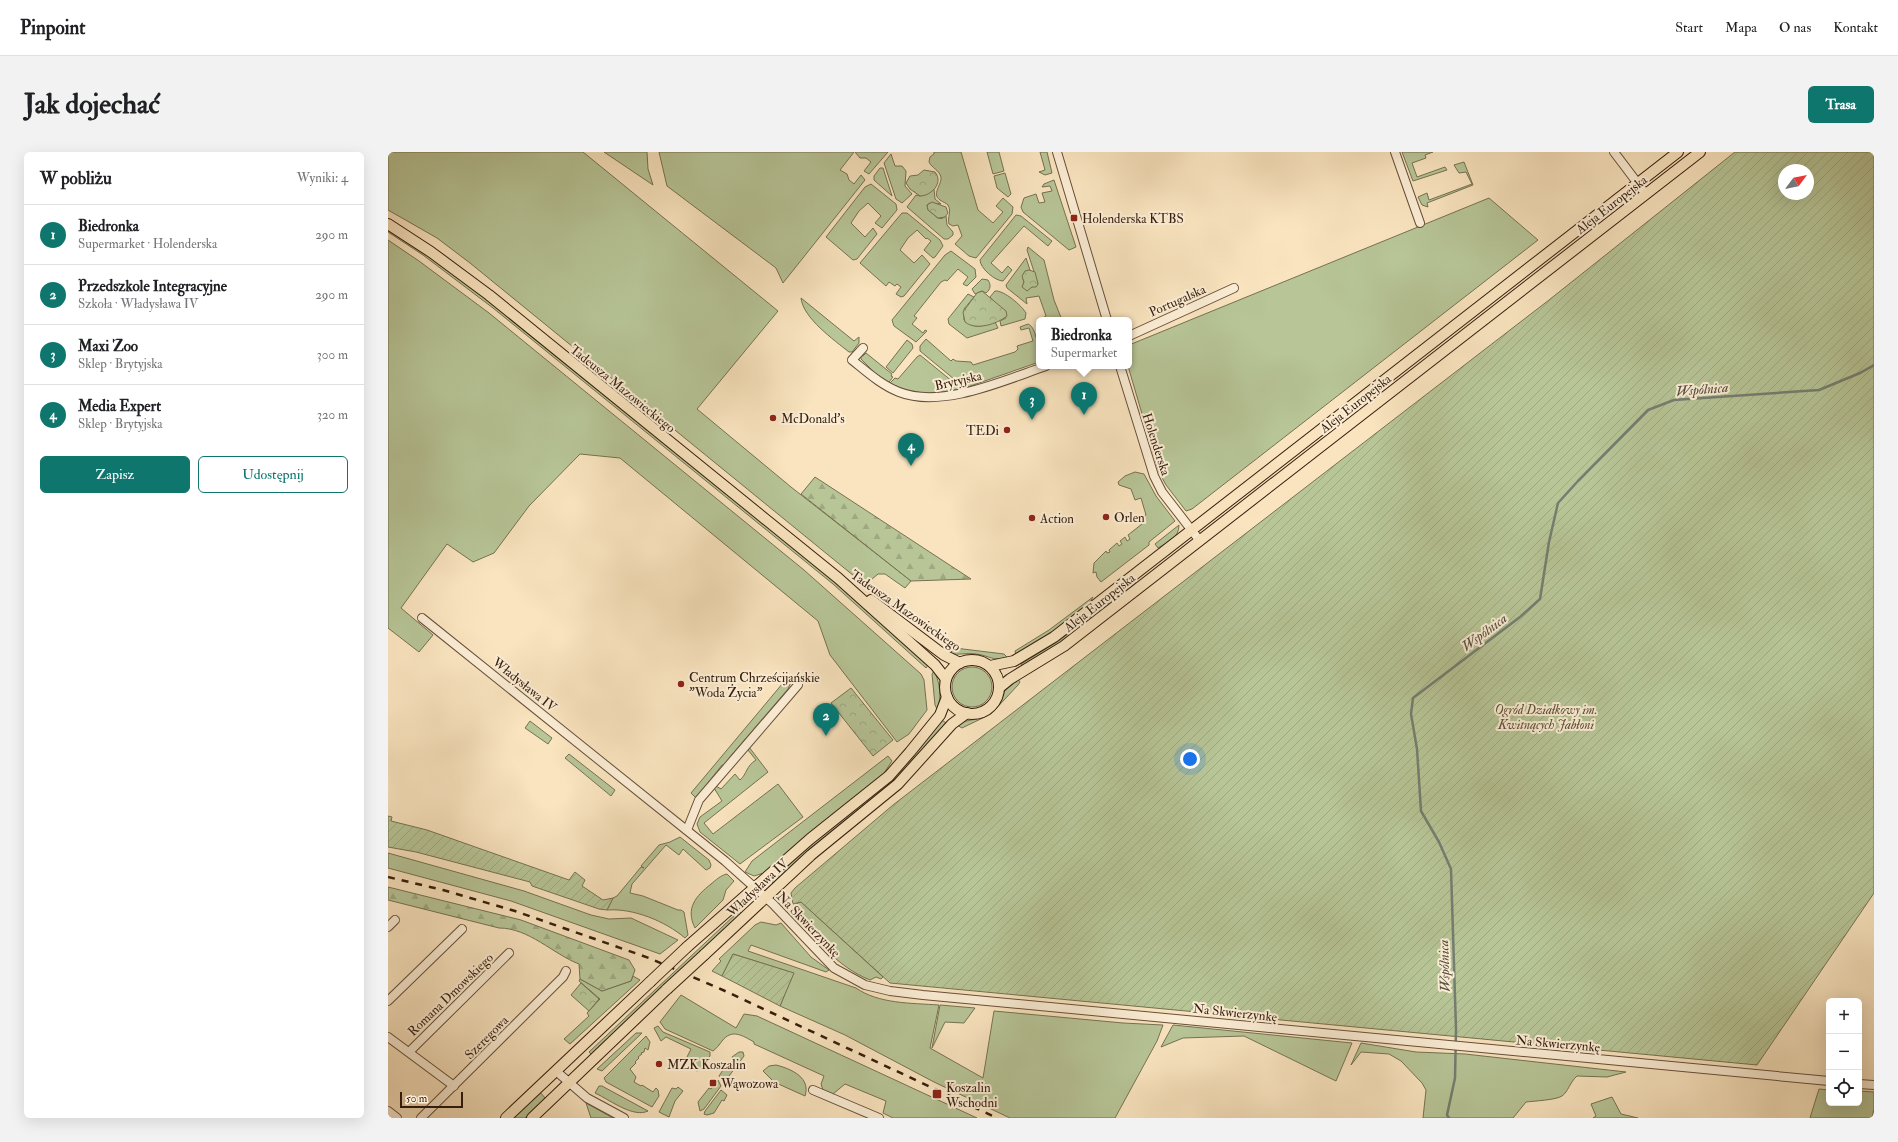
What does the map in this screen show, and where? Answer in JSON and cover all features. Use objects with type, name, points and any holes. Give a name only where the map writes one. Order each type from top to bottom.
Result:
[{"type":"main road","name":"Aleja Europejska","points":[[990,666],[1014,661],[1046,642],[1678,152]]},
{"type":"main road","name":"Aleja Europejska","points":[[999,688],[1010,679],[1064,646],[1645,193],[1700,152]]},
{"type":"main road","name":"Tadeusza Mazowieckiego","points":[[388,224],[431,252],[488,295],[838,578],[935,666],[946,679]]},
{"type":"main road","name":"Tadeusza Mazowieckiego","points":[[838,578],[864,595],[944,655],[960,663]]},
{"type":"main road","points":[[976,660],[990,666],[997,676],[999,688],[996,700],[989,708],[977,713],[967,713],[955,707],[947,697],[945,688],[946,679],[950,671],[960,663],[976,660]]},
{"type":"main road","name":"Władysława IV","points":[[506,1118],[687,947],[810,839],[894,771],[940,715],[947,697]]},
{"type":"main road","name":"Władysława IV","points":[[532,1118],[815,851],[893,788],[914,768],[952,724],[967,713]]},
{"type":"street","points":[[1057,152],[1105,317]]},
{"type":"street","points":[[1395,152],[1420,223]]},
{"type":"street","points":[[1614,152],[1645,193]]},
{"type":"street","name":"Portugalska","points":[[1132,335],[1234,288]]},
{"type":"street","name":"Brytyjska","points":[[862,348],[852,360],[869,374],[899,392],[925,398],[963,393],[1037,369]]},
{"type":"street","name":"Holenderska","points":[[1121,369],[1154,476],[1162,492],[1200,540]]},
{"type":"street","name":"Władysława IV","points":[[422,618],[687,830],[756,888]]},
{"type":"street","points":[[687,830],[699,800],[798,685]]},
{"type":"street","name":"Na Skwierzynkę","points":[[756,888],[834,968],[865,984],[890,991],[1826,1081]]},
{"type":"street","points":[[388,927],[395,920]]},
{"type":"street","points":[[388,1001],[462,929]]},
{"type":"street","name":"Romana Dmowskiego","points":[[409,1052],[509,953]]},
{"type":"street","name":"Szeregowa","points":[[421,1118],[563,977],[566,971]]},
{"type":"street","name":"Romana Dmowskiego","points":[[388,1037],[454,1086]]},
{"type":"street","points":[[556,1071],[568,1083],[594,1102],[624,1118]]},
{"type":"street","points":[[1862,1084],[1874,1085]]},
{"type":"street","points":[[813,1090],[879,1118]]},
{"type":"street","points":[[388,1111],[397,1118]]},
{"type":"green space","points":[[388,152],[583,152],[778,311],[697,409],[791,487],[911,581],[905,588],[885,574],[878,574],[865,585],[470,263],[437,238],[388,210]]},
{"type":"green space","points":[[604,152],[647,152],[648,169],[653,185]]},
{"type":"green space","points":[[659,152],[854,152],[840,170],[847,174],[849,180],[854,184],[861,175],[865,180],[783,283],[776,268],[667,186]]},
{"type":"green space","points":[[855,152],[888,152],[869,174],[864,171],[871,162],[866,158],[860,158]]},
{"type":"green space","points":[[934,152],[961,152],[978,210],[993,223],[1003,212],[996,206],[1003,198],[1013,207],[1012,214],[976,258],[969,256],[955,244],[962,236],[958,225],[953,226],[949,224],[950,212],[948,205],[940,200],[936,195],[941,177],[929,162],[930,157],[934,154]]},
{"type":"green space","points":[[987,152],[999,152],[1004,171],[993,174]]},
{"type":"green space","points":[[1040,152],[1047,152],[1052,173],[1045,175],[1039,172],[1045,170]]},
{"type":"green space","points":[[1402,152],[1433,152],[1425,155],[1426,158],[1412,163],[1417,177],[1445,167],[1447,170],[1413,181]]},
{"type":"green space","name":"Ogród Działkowy im. Kwitnących Jabłoni","points":[[1735,152],[1874,152],[1874,893],[1757,1065],[890,983],[801,902],[793,904],[791,893],[893,805],[1549,300]]},
{"type":"green space","points":[[891,154],[895,166],[902,166],[906,171],[905,186],[912,194],[902,203],[896,199],[884,163]]},
{"type":"green space","points":[[1464,162],[1473,185],[1427,203],[1428,207],[1422,205],[1418,197],[1427,193],[1429,200],[1472,184],[1466,172],[1459,173],[1454,165]]},
{"type":"green space","points":[[880,168],[883,168],[892,196],[874,180],[874,176]]},
{"type":"green space","points":[[924,170],[935,172],[938,180],[932,191],[928,194],[920,196],[910,189],[906,183],[910,176],[918,175]]},
{"type":"green space","points":[[1005,173],[1011,194],[1008,197],[997,188],[994,176]]},
{"type":"green space","points":[[1054,180],[1076,247],[1069,250],[1023,212],[1021,207],[1024,198],[1036,194],[1039,203],[1045,202],[1042,193],[1052,191],[1050,186],[1042,187],[1044,184]]},
{"type":"green space","points":[[871,184],[896,204],[897,210],[882,228],[875,223],[881,216],[868,203],[859,211],[851,223],[865,237],[873,228],[877,234],[857,259],[853,260],[826,237],[865,187]]},
{"type":"green space","points":[[934,189],[935,199],[941,204],[930,203],[927,205],[928,210],[941,219],[946,216],[947,225],[953,232],[953,235],[948,239],[944,239],[907,207],[916,195],[920,196]]},
{"type":"green space","points":[[1489,198],[1538,240],[1192,509],[1186,511],[1166,485],[1159,472],[1129,369],[1132,369],[1132,344]]},
{"type":"green space","points":[[932,202],[946,207],[948,213],[945,217],[938,218],[928,210],[927,205]]},
{"type":"green space","points":[[902,213],[907,213],[940,240],[943,246],[933,258],[924,250],[931,241],[927,238],[926,239],[917,230],[908,238],[900,250],[914,263],[922,255],[930,264],[904,296],[901,297],[896,294],[901,287],[897,284],[895,286],[889,282],[886,286],[860,263]]},
{"type":"green space","points":[[1016,215],[1021,216],[1052,241],[1048,246],[1024,226],[991,263],[1002,273],[1008,266],[1012,270],[1003,281],[996,279],[985,270],[982,267],[980,260]]},
{"type":"green space","points":[[388,228],[461,278],[857,600],[928,665],[926,668],[833,584],[493,308],[423,255],[388,232]]},
{"type":"green space","points":[[388,240],[489,313],[804,570],[921,674],[924,680],[927,710],[909,734],[897,742],[830,655],[818,621],[620,458],[580,454],[529,506],[494,553],[473,562],[447,544],[401,608],[433,635],[419,652],[388,628]]},
{"type":"green space","points":[[1028,247],[1044,260],[1054,300],[1061,317],[1044,317],[1046,316],[1039,296],[1026,298],[1027,304],[1007,288],[1006,285],[1026,258],[1030,270],[1023,279],[1023,285],[1032,287],[1038,284],[1027,250]]},
{"type":"green space","points":[[951,251],[975,269],[976,277],[967,286],[963,284],[968,277],[958,269],[947,281],[945,280],[941,282],[914,316],[917,318],[912,324],[923,333],[925,330],[927,331],[916,342],[894,326],[892,320],[945,255]]},
{"type":"green space","points":[[1029,270],[1035,272],[1038,284],[1036,287],[1032,287],[1027,291],[1022,287],[1024,282],[1022,276],[1025,271]]},
{"type":"green space","points":[[982,279],[988,280],[990,288],[986,293],[982,291],[975,294],[972,289]]},
{"type":"green space","points":[[982,291],[1006,311],[1007,316],[992,324],[980,326],[970,325],[965,322],[963,312],[977,293]]},
{"type":"green space","points":[[995,291],[1003,293],[1021,306],[1026,313],[1025,319],[1001,326],[1000,321],[1006,318],[990,297]]},
{"type":"green space","points":[[968,294],[974,297],[964,309],[964,320],[976,326],[982,326],[995,322],[998,328],[967,338],[949,324],[948,319]]},
{"type":"green space","points":[[801,298],[854,341],[859,337],[859,343],[852,352],[849,352],[835,341],[813,321],[803,306]]},
{"type":"green space","points":[[1028,324],[1034,330],[1036,339],[1036,363],[962,389],[960,384],[920,351],[920,346],[926,339],[951,361],[953,359],[956,361],[971,362],[973,365],[1015,352],[1018,349],[1017,346],[1033,341],[1029,328],[1021,330],[1020,327]]},
{"type":"green space","points":[[907,340],[912,344],[913,348],[893,373],[886,367]]},
{"type":"green space","points":[[866,353],[892,374],[891,376],[893,377],[889,382],[876,374],[861,359],[861,355],[863,356]]},
{"type":"green space","points":[[920,355],[960,389],[924,393],[908,390],[890,383],[895,378],[898,379]]},
{"type":"green space","points":[[1135,472],[1144,474],[1156,496],[1175,521],[1149,542],[1149,545],[1101,582],[1097,577],[1096,572],[1093,573],[1094,563],[1106,551],[1107,553],[1110,552],[1109,550],[1117,543],[1119,546],[1122,544],[1120,541],[1125,537],[1127,541],[1130,539],[1128,535],[1142,524],[1140,517],[1146,515],[1141,498],[1135,500],[1131,489],[1119,485],[1118,482],[1125,476]]},
{"type":"green space","points":[[815,477],[971,579],[911,581],[801,494]]},
{"type":"green space","points":[[1179,525],[1179,529],[1175,536],[1169,542],[1158,548],[1155,544]]},
{"type":"green space","points":[[1136,582],[1128,590],[1061,642],[1022,666],[1021,664],[1060,640]]},
{"type":"green space","points":[[1093,597],[1089,604],[1052,634],[1016,655],[1015,651],[1049,630]]},
{"type":"green space","points":[[955,648],[1004,654],[1008,658],[994,659],[981,655],[950,653]]},
{"type":"green space","points":[[976,667],[983,670],[989,676],[992,687],[991,695],[983,704],[976,707],[968,707],[961,704],[953,695],[952,683],[955,676],[964,668]]},
{"type":"green space","points":[[934,671],[940,690],[939,705],[937,709],[935,705],[932,674]]},
{"type":"green space","points":[[788,677],[792,680],[788,689],[729,758],[730,760],[725,766],[722,765],[696,798],[691,793]]},
{"type":"green space","points":[[1018,679],[1020,682],[1018,685],[996,708],[1008,686]]},
{"type":"green space","points":[[851,688],[893,740],[873,756],[831,703]]},
{"type":"green space","points":[[986,716],[962,728],[957,725]]},
{"type":"green space","points":[[942,720],[946,723],[897,779],[802,856],[773,883],[771,881],[799,854],[894,776],[915,754]]},
{"type":"green space","points":[[530,721],[552,738],[548,744],[525,728]]},
{"type":"green space","points":[[749,747],[768,772],[704,823],[713,834],[778,784],[803,817],[740,864],[700,832],[697,824],[700,817],[722,801],[714,788],[716,786],[721,789],[735,774],[740,780],[750,765],[756,760],[748,750]]},
{"type":"green space","points":[[569,754],[615,790],[611,796],[565,758]]},
{"type":"green space","points":[[888,756],[892,761],[882,776],[764,873],[754,876],[745,872],[752,861]]},
{"type":"green space","points":[[388,816],[392,817],[391,821],[427,830],[569,880],[575,872],[585,880],[582,886],[603,900],[613,898],[607,910],[599,909],[532,886],[530,882],[416,852],[388,847]]},
{"type":"green space","points":[[680,837],[709,860],[711,865],[710,868],[706,870],[683,849],[679,855],[666,845],[632,884],[630,893],[643,896],[684,912],[688,935],[685,938],[668,926],[638,913],[607,910],[613,898],[617,896],[641,867],[644,868],[641,866],[659,845]]},
{"type":"green space","points":[[388,853],[524,891],[591,915],[609,919],[631,918],[678,940],[660,954],[511,901],[388,868]]},
{"type":"green space","points":[[727,874],[734,881],[726,890],[723,900],[695,928],[691,914],[694,903],[701,893],[723,875]]},
{"type":"green space","points":[[388,887],[521,920],[629,960],[635,970],[631,981],[602,991],[580,979],[579,964],[569,960],[531,937],[510,929],[499,928],[388,900]]},
{"type":"green space","points":[[801,902],[883,977],[881,979],[876,977],[870,980],[847,968],[827,951],[791,912],[797,906],[797,903]]},
{"type":"green space","points":[[739,911],[741,913],[592,1055],[589,1052]]},
{"type":"green space","points":[[761,922],[776,925],[781,923],[811,957],[829,970],[826,972],[751,945],[748,951],[856,988],[885,1000],[939,1005],[930,1048],[983,1078],[994,1011],[1123,1023],[1163,1025],[1157,1041],[1115,1118],[1010,1118],[934,1082],[845,1035],[780,1006],[793,973],[733,954],[722,976],[712,971],[721,961],[719,959],[755,925]]},
{"type":"green space","points":[[733,954],[794,973],[780,1006],[722,976]]},
{"type":"green space","points":[[633,976],[640,980],[570,1044],[564,1039],[589,1016],[587,1013],[600,999],[579,981],[580,979],[602,991],[631,981]]},
{"type":"green space","points":[[581,983],[599,999],[589,1011],[571,995]]},
{"type":"green space","points":[[681,995],[736,1028],[744,1014],[757,1016],[977,1118],[893,1118],[883,1113],[886,1101],[845,1084],[833,1094],[823,1090],[821,1084],[824,1076],[754,1044],[754,1042],[746,1037],[738,1034],[726,1037],[713,1051],[665,1029],[660,1022]]},
{"type":"green space","points":[[940,1005],[975,1008],[964,1023],[945,1022],[932,1048]]},
{"type":"green space","points":[[1173,1025],[1352,1043],[1336,1081],[1244,1036],[1183,1038],[1161,1047]]},
{"type":"green space","points":[[658,1026],[663,1032],[710,1052],[710,1056],[699,1070],[697,1071],[691,1067],[695,1061],[692,1058],[686,1059],[691,1049],[666,1037],[661,1041],[654,1028]]},
{"type":"green space","points":[[636,1033],[642,1033],[602,1071],[597,1069]]},
{"type":"green space","points":[[646,1036],[650,1042],[648,1050],[645,1048],[644,1052],[641,1053],[642,1054],[635,1062],[636,1063],[630,1069],[636,1077],[634,1082],[653,1092],[656,1088],[658,1090],[659,1096],[652,1107],[606,1082],[604,1078]]},
{"type":"green space","points":[[1361,1043],[1416,1052],[1465,1054],[1626,1072],[1607,1077],[1577,1076],[1562,1096],[1526,1102],[1513,1118],[1423,1118],[1426,1090],[1422,1083],[1401,1061],[1389,1054],[1361,1052],[1351,1065]]},
{"type":"green space","points":[[739,1052],[743,1052],[744,1056],[726,1080],[722,1080],[719,1076],[725,1067],[727,1068],[733,1061],[732,1057]]},
{"type":"green space","points":[[776,1065],[794,1072],[803,1079],[806,1090],[805,1096],[774,1082],[763,1071],[769,1066]]},
{"type":"green space","points":[[718,1080],[721,1086],[704,1109],[700,1111],[698,1102],[709,1088],[711,1089]]},
{"type":"green space","points":[[599,1086],[602,1086],[648,1111],[642,1113],[630,1111],[616,1105],[595,1093]]},
{"type":"green space","points":[[678,1087],[683,1091],[675,1101],[669,1117],[659,1112],[672,1088],[676,1089]]},
{"type":"green space","points":[[1819,1089],[1826,1090],[1826,1106],[1862,1106],[1862,1091],[1874,1092],[1874,1109],[1872,1118],[1810,1118]]},
{"type":"green space","points":[[721,1090],[727,1095],[724,1101],[722,1100],[714,1113],[707,1115],[704,1114],[705,1111]]},
{"type":"green space","points":[[540,1092],[545,1098],[525,1118],[513,1118]]},
{"type":"green space","points":[[1612,1097],[1621,1114],[1638,1118],[1593,1118],[1596,1116],[1591,1104]]},
{"type":"green space","points":[[586,1103],[613,1118],[591,1118]]},
{"type":"waterway","name":"Wspólnica","points":[[1449,1118],[1447,1115],[1455,1078],[1456,1029],[1451,869],[1439,842],[1421,811],[1417,749],[1411,714],[1413,698],[1520,617],[1540,599],[1549,542],[1558,503],[1648,410],[1674,400],[1819,390],[1860,373],[1874,365]]},
{"type":"railway","points":[[388,877],[443,890],[515,911],[649,958],[725,991],[997,1118]]},
{"type":"place","name":"Holenderska KTBS","points":[[1074,218]]},
{"type":"place","name":"Biedronka","points":[[1084,415]]},
{"type":"place","name":"McDonald's","points":[[773,418]]},
{"type":"place","name":"Maxi Zoo","points":[[1032,420]]},
{"type":"place","name":"TEDi","points":[[1007,430]]},
{"type":"place","name":"Media Expert","points":[[911,466]]},
{"type":"place","name":"Orlen","points":[[1106,517]]},
{"type":"place","name":"Action","points":[[1032,518]]},
{"type":"place","name":"Centrum Chrześcijańskie \"Woda Życia\"","points":[[681,684]]},
{"type":"place","name":"Przedszkole Integracyjne","points":[[826,736]]},
{"type":"place","name":"MZK Koszalin","points":[[659,1064]]},
{"type":"place","name":"Wąwozowa","points":[[713,1083]]},
{"type":"place","name":"Koszalin Wschodni","points":[[937,1094]]}]
